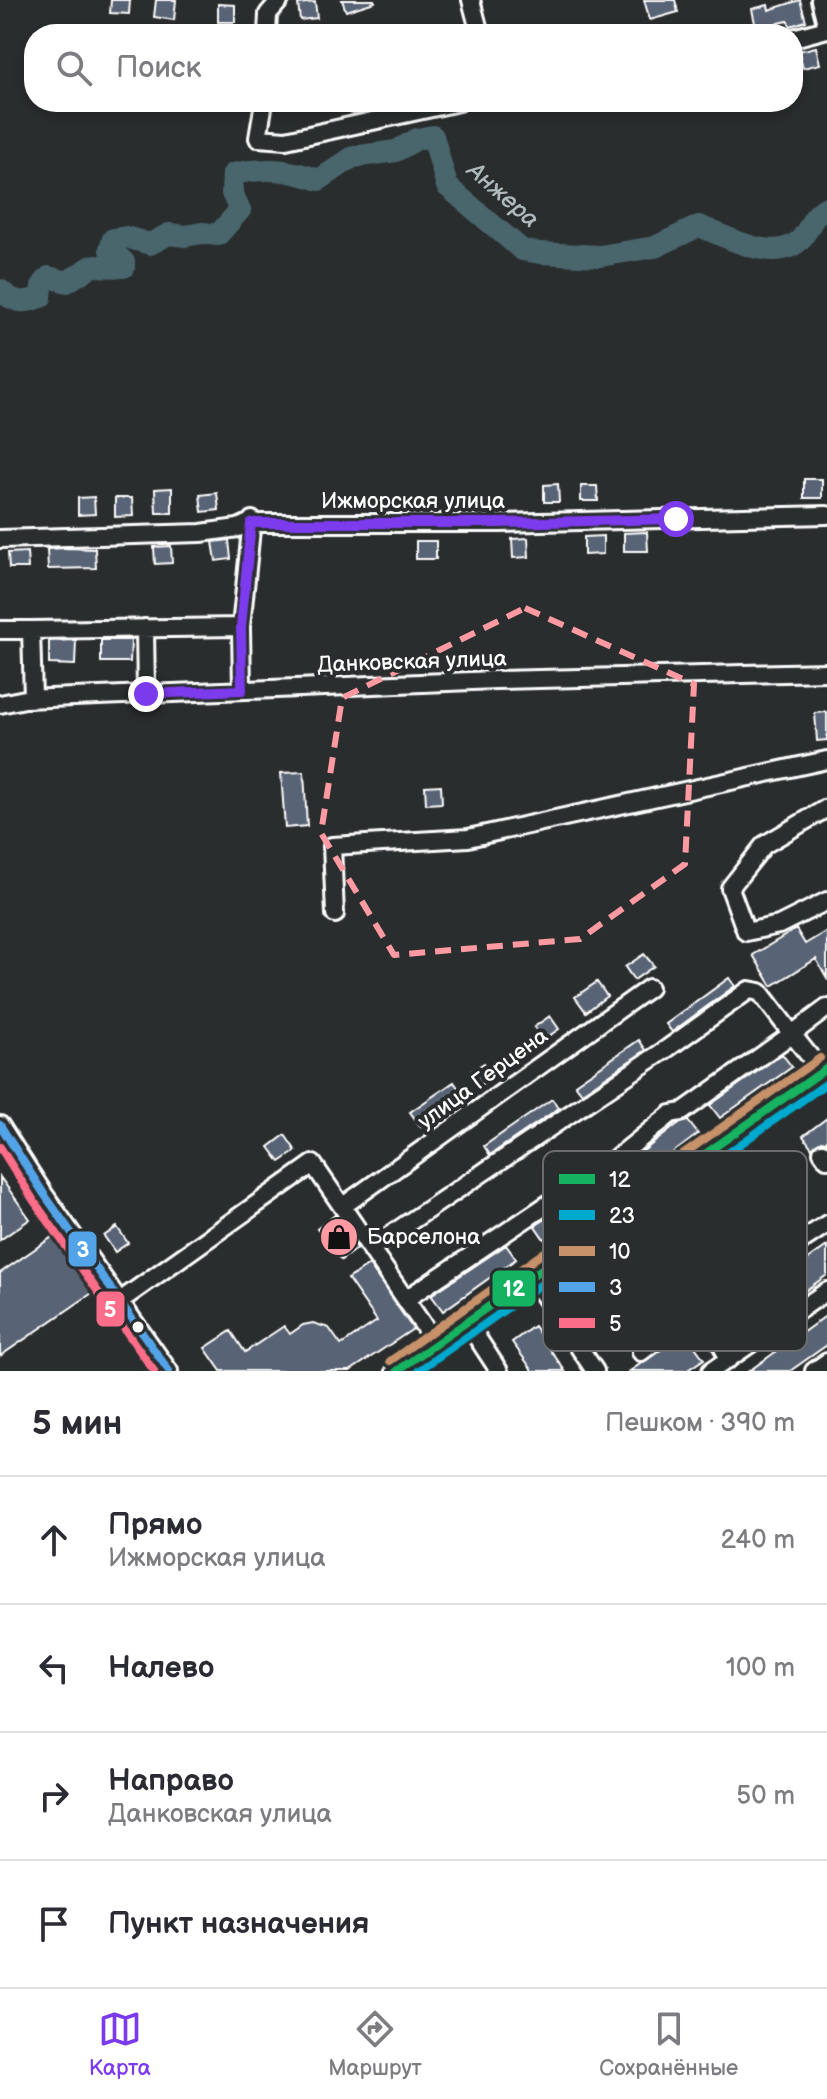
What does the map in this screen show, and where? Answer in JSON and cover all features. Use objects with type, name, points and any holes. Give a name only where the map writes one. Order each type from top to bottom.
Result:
[{"type":"main road","points":[[709,1151],[825,1072]]},
{"type":"main road","points":[[397,1371],[543,1268]]},
{"type":"street","points":[[268,24],[268,14],[280,0]]},
{"type":"street","points":[[471,0],[477,24]]},
{"type":"street","points":[[803,35],[827,28],[820,0]]},
{"type":"street","points":[[262,112],[258,138],[286,140],[413,112]]},
{"type":"street","name":"Ижморская улица","points":[[0,539],[201,533],[238,528],[252,521],[500,523],[827,515]]},
{"type":"street","points":[[242,690],[241,627],[252,521]]},
{"type":"street","points":[[0,630],[241,627]]},
{"type":"street","points":[[145,628],[146,694]]},
{"type":"street","points":[[31,630],[33,698]]},
{"type":"street","name":"Данковская улица","points":[[0,704],[33,698],[496,680],[827,672]]},
{"type":"street","points":[[335,914],[332,846],[468,838],[827,760]]},
{"type":"street","points":[[827,808],[764,845],[730,888],[746,932],[779,925],[827,901]]},
{"type":"street","name":"улица Герцена","points":[[343,1206],[649,988]]},
{"type":"street","points":[[371,1248],[749,990],[760,992],[825,1072]]},
{"type":"street","points":[[625,1151],[671,1114],[682,1112],[827,1008]]},
{"type":"street","points":[[0,1125],[169,1371]]},
{"type":"street","points":[[120,1301],[313,1164],[436,1344]]},
{"type":"street","points":[[406,1299],[543,1207]]},
{"type":"street","points":[[807,1237],[827,1224]]},
{"type":"street","points":[[531,1276],[543,1294]]},
{"type":"street","points":[[807,1305],[827,1291]]},
{"type":"street","points":[[467,1322],[499,1371]]},
{"type":"street","points":[[582,1351],[595,1371]]},
{"type":"street","points":[[725,1351],[729,1359]]},
{"type":"street","points":[[711,1371],[741,1351]]},
{"type":"street","points":[[814,1371],[827,1362]]},
{"type":"highlighted area","points":[[525,608],[694,684],[685,864],[580,939],[394,955],[321,833],[342,698]]},
{"type":"building","points":[[111,0],[130,0],[129,14],[110,13]]},
{"type":"building","points":[[156,0],[176,0],[174,20],[154,17]]},
{"type":"building","points":[[342,0],[374,0],[375,2],[346,11]]},
{"type":"building","points":[[644,0],[675,0],[678,12],[650,20]]},
{"type":"building","points":[[800,0],[806,21],[796,24],[789,24],[788,21],[755,24],[752,9],[768,5],[769,10]]},
{"type":"building","points":[[315,2],[317,18],[300,20],[298,4]]},
{"type":"building","points":[[218,4],[235,5],[235,22],[218,22]]},
{"type":"building","points":[[816,47],[820,64],[803,68],[803,50]]},
{"type":"building","points":[[804,479],[822,479],[822,498],[804,498]]},
{"type":"building","points":[[558,484],[559,502],[544,502],[544,485]]},
{"type":"building","points":[[581,486],[597,486],[598,501],[581,501]]},
{"type":"building","points":[[172,488],[172,513],[156,513],[155,489]]},
{"type":"building","points":[[217,493],[219,510],[202,512],[200,495]]},
{"type":"building","points":[[94,497],[95,514],[78,515],[78,498]]},
{"type":"building","points":[[115,498],[132,498],[133,516],[115,517]]},
{"type":"building","points":[[647,532],[648,551],[624,551],[624,533]]},
{"type":"building","points":[[603,536],[603,554],[584,555],[584,537]]},
{"type":"building","points":[[528,538],[529,557],[513,558],[512,539]]},
{"type":"building","points":[[229,540],[231,559],[216,561],[213,542]]},
{"type":"building","points":[[416,541],[436,541],[436,559],[416,559]]},
{"type":"building","points":[[171,546],[172,563],[155,564],[154,547]]},
{"type":"building","points":[[47,549],[95,549],[96,568],[48,569]]},
{"type":"building","points":[[27,552],[28,568],[9,568],[8,553]]},
{"type":"building","points":[[76,640],[75,665],[49,664],[49,641]]},
{"type":"building","points":[[101,640],[131,640],[130,662],[101,662]]},
{"type":"building","points":[[827,712],[827,740],[817,741],[815,713]]},
{"type":"building","points":[[304,772],[307,826],[285,828],[281,773]]},
{"type":"building","points":[[441,785],[442,803],[426,804],[425,786]]},
{"type":"building","points":[[796,929],[805,944],[827,931],[827,978],[816,959],[772,986],[753,955]]},
{"type":"building","points":[[644,954],[654,966],[634,980],[625,967]]},
{"type":"building","points":[[729,978],[735,986],[672,1032],[666,1024]]},
{"type":"building","points":[[597,982],[607,996],[586,1012],[575,997]]},
{"type":"building","points":[[550,1016],[559,1029],[543,1040],[534,1027]]},
{"type":"building","points":[[639,1040],[646,1050],[582,1093],[575,1084]]},
{"type":"building","points":[[782,1054],[792,1067],[720,1118],[710,1105]]},
{"type":"building","points":[[484,1063],[493,1076],[480,1085],[471,1071]]},
{"type":"building","points":[[454,1082],[464,1096],[421,1127],[410,1112]]},
{"type":"building","points":[[552,1099],[559,1108],[490,1155],[484,1146]]},
{"type":"building","points":[[827,1118],[827,1142],[821,1141],[812,1148],[803,1136]]},
{"type":"building","points":[[688,1121],[698,1134],[676,1151],[643,1151],[678,1124]]},
{"type":"building","points":[[285,1135],[296,1151],[280,1162],[269,1147]]},
{"type":"building","points":[[0,1177],[30,1219],[0,1240]]},
{"type":"building","name":"Барселона","points":[[335,1215],[357,1248],[341,1260],[317,1229]]},
{"type":"building","points":[[543,1221],[543,1238],[535,1226]]},
{"type":"building","points":[[117,1227],[128,1243],[115,1252],[104,1236]]},
{"type":"building","points":[[58,1233],[98,1289],[0,1356],[0,1273]]},
{"type":"building","points":[[506,1245],[516,1259],[443,1311],[431,1295]]},
{"type":"building","points":[[827,1246],[827,1275],[807,1289],[807,1260]]},
{"type":"building","points":[[369,1265],[413,1329],[350,1371],[221,1371],[205,1348],[231,1331],[245,1352],[284,1326],[290,1334],[303,1325],[313,1323],[329,1328],[341,1345],[377,1321],[348,1279]]},
{"type":"building","points":[[827,1315],[827,1345],[790,1371],[749,1371],[777,1351],[807,1351],[807,1329]]},
{"type":"building","points":[[534,1326],[543,1339],[543,1351],[551,1351],[565,1371],[533,1371],[512,1342]]},
{"type":"building","points":[[659,1351],[698,1351],[704,1359],[686,1371],[630,1371]]},
{"type":"waterway","name":"Анжера","points":[[0,290],[14,300],[29,301],[41,297],[42,286],[49,277],[67,282],[92,266],[124,267],[124,262],[110,249],[113,239],[126,237],[150,244],[169,234],[218,235],[240,210],[232,193],[233,174],[277,170],[319,180],[353,157],[396,151],[417,139],[433,136],[447,186],[522,250],[600,256],[655,247],[699,226],[750,246],[777,250],[800,240],[814,218],[827,207]]},
{"type":"transit line","name":"10","points":[[688,1151],[820,1058]]},
{"type":"transit line","name":"12","points":[[709,1151],[827,1068]]},
{"type":"transit line","name":"23","points":[[730,1151],[827,1083]]},
{"type":"transit line","name":"3","points":[[0,1125],[44,1194],[169,1371]]},
{"type":"transit line","name":"5","points":[[0,1147],[34,1201],[154,1371]]},
{"type":"transit line","name":"10","points":[[390,1361],[543,1253]]},
{"type":"transit line","name":"12","points":[[397,1371],[543,1268]]},
{"type":"transit line","name":"23","points":[[418,1371],[543,1283]]},
{"type":"place","name":"Барселона","points":[[339,1237]]},
{"type":"route","points":[[146,694],[242,690],[241,627],[251,523],[676,519]]}]
